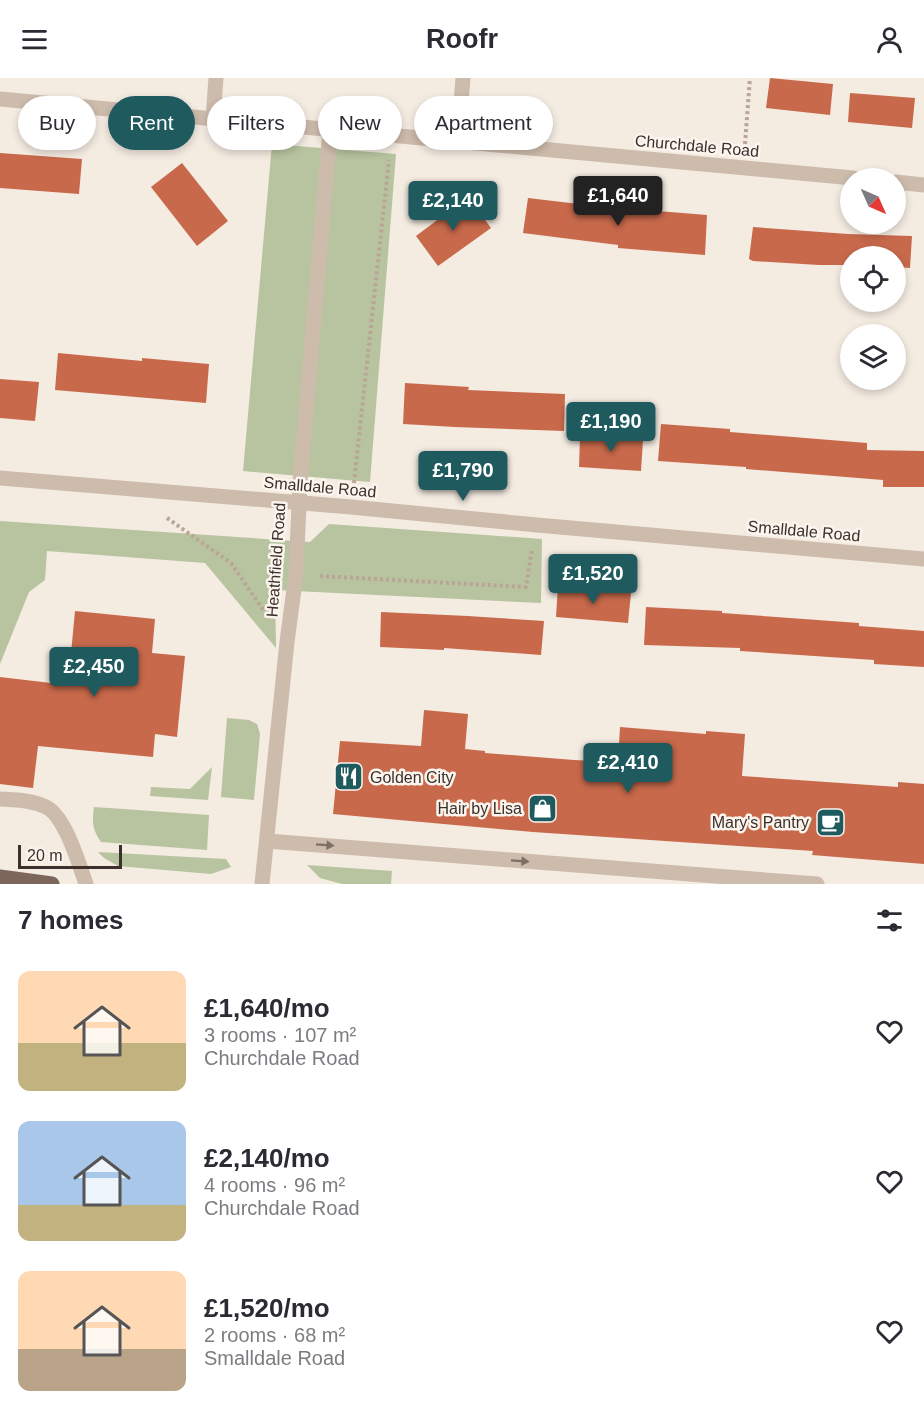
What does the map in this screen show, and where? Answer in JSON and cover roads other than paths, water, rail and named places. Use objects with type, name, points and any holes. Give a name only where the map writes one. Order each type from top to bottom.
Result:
[{"type":"main road","points":[[0,877],[52,884]]},
{"type":"street","points":[[215,96],[216,78]]},
{"type":"street","points":[[462,96],[463,78]]},
{"type":"street","name":"Churchdale Road","points":[[0,99],[207,118]]},
{"type":"street","name":"Heathfield Road","points":[[262,884],[296,574],[298,504],[328,150]]},
{"type":"street","name":"Churchdale Road","points":[[553,150],[840,177]]},
{"type":"street","points":[[906,183],[924,185]]},
{"type":"street","name":"Smalldale Road","points":[[0,478],[924,559]]},
{"type":"street","points":[[0,799],[30,801],[49,808],[59,819],[71,843],[86,884]]},
{"type":"street","points":[[267,841],[817,884]]},
{"type":"place","name":"Golden City","points":[[349,777]]},
{"type":"place","name":"Hair by Lisa","points":[[543,808]]},
{"type":"place","name":"Mary's Pantry","points":[[830,822]]}]
